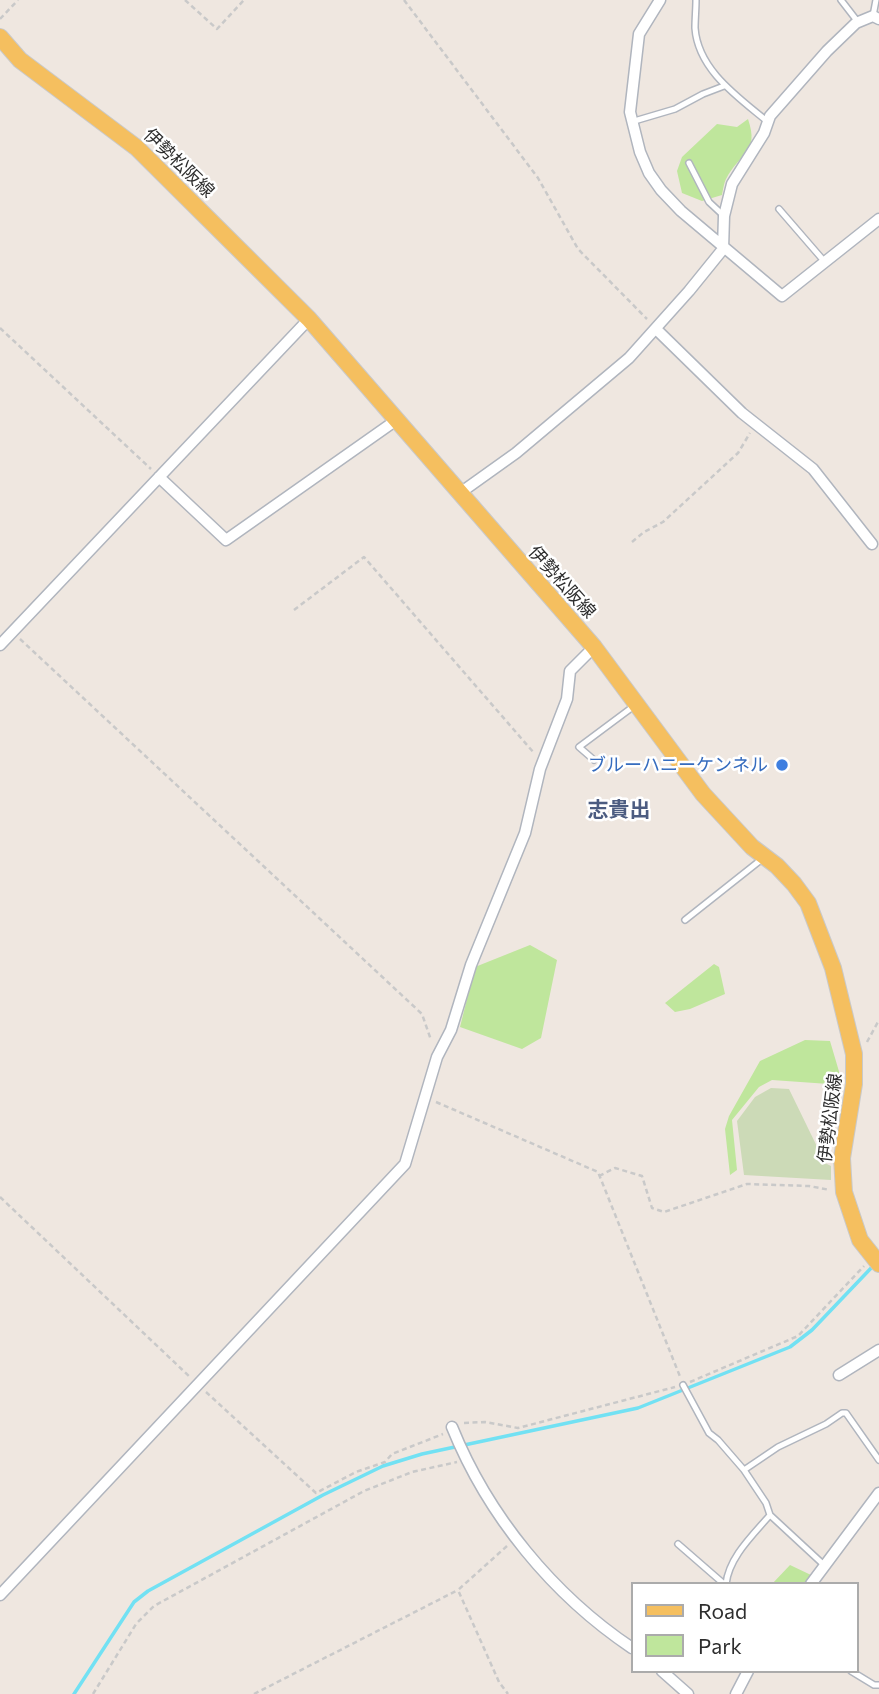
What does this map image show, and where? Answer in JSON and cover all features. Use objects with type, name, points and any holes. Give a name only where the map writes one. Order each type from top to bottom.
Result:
[{"type":"main road","name":"伊勢松阪線","points":[[0,37],[20,60],[138,148],[309,319],[594,647],[703,793],[752,847],[794,884],[808,902],[833,968],[856,1069],[842,1158],[844,1192],[860,1240],[875,1261]]},
{"type":"street","points":[[660,0],[639,34],[631,122],[649,173],[661,190],[723,249],[782,296],[879,219]]},
{"type":"street","points":[[460,493],[564,415],[629,358],[656,329],[723,249],[724,216],[732,184],[768,122],[827,51],[858,22],[876,17]]},
{"type":"street","points":[[0,645],[309,319]]},
{"type":"street","points":[[656,329],[755,424],[813,470],[872,544]]},
{"type":"street","points":[[159,477],[226,540],[395,421]]},
{"type":"street","points":[[0,1595],[405,1164],[437,1057],[451,1030],[471,965],[525,833],[543,764],[566,699],[570,671],[594,647]]},
{"type":"street","points":[[839,1375],[879,1350]]},
{"type":"street","points":[[453,1427],[491,1505],[515,1539],[602,1628],[630,1647]]},
{"type":"street","points":[[812,1582],[879,1493]]},
{"type":"street","points":[[664,1673],[688,1694]]},
{"type":"street","points":[[736,1694],[747,1673]]},
{"type":"lane","points":[[696,0],[695,31],[706,61],[724,86],[768,122]]},
{"type":"lane","points":[[841,0],[858,22]]},
{"type":"lane","points":[[876,0],[876,17]]},
{"type":"lane","points":[[631,122],[675,109],[724,86]]},
{"type":"lane","points":[[690,163],[709,201],[724,216]]},
{"type":"lane","points":[[779,209],[824,261]]},
{"type":"lane","points":[[594,760],[579,747],[637,704]]},
{"type":"lane","points":[[685,920],[765,857]]},
{"type":"lane","points":[[685,1389],[709,1433],[744,1470],[766,1503],[770,1515],[824,1565]]},
{"type":"lane","points":[[744,1470],[778,1447],[826,1424],[842,1413],[846,1413],[879,1460]]},
{"type":"lane","points":[[725,1582],[727,1571],[747,1541],[770,1515]]},
{"type":"lane","points":[[678,1544],[723,1582]]},
{"type":"lane","points":[[855,1673],[874,1685],[879,1685]]},
{"type":"path","points":[[0,19],[18,0]]},
{"type":"path","points":[[186,0],[217,29],[244,0]]},
{"type":"path","points":[[404,0],[537,178],[578,249],[656,329]]},
{"type":"path","points":[[0,328],[159,477]]},
{"type":"path","points":[[632,542],[663,522],[738,453],[755,424]]},
{"type":"path","points":[[294,610],[364,557],[543,764]]},
{"type":"path","points":[[12,631],[422,1014],[437,1057]]},
{"type":"path","points":[[873,1033],[879,1020]]},
{"type":"path","points":[[426,1098],[598,1172],[685,1389]]},
{"type":"path","points":[[600,1176],[615,1168],[642,1176],[652,1208],[664,1212],[747,1184],[808,1186],[844,1192]]},
{"type":"path","points":[[0,1197],[316,1493],[356,1472],[385,1462],[392,1454],[440,1436],[462,1423],[485,1422],[518,1429],[685,1389],[798,1336],[875,1261]]},
{"type":"path","points":[[93,1694],[136,1624],[154,1606],[364,1492],[463,1451]]},
{"type":"path","points":[[254,1694],[458,1590],[515,1539]]},
{"type":"path","points":[[458,1590],[499,1682],[508,1694]]},
{"type":"green space","points":[[748,119],[751,131],[750,147],[731,170],[722,195],[702,201],[682,193],[677,171],[682,157],[717,124],[737,127]]},
{"type":"green space","points":[[530,945],[557,960],[541,1038],[522,1049],[460,1027],[475,967]]},
{"type":"green space","points":[[714,964],[719,967],[725,994],[690,1009],[675,1012],[665,1003]]},
{"type":"green space","points":[[805,1040],[830,1041],[843,1085],[772,1080],[759,1087],[732,1120],[737,1170],[730,1175],[725,1129],[729,1116],[760,1061]]},
{"type":"green space","points":[[771,1088],[789,1089],[825,1163],[831,1166],[831,1180],[744,1175],[737,1121],[755,1097]]},
{"type":"green space","points":[[790,1565],[811,1575],[806,1582],[774,1582]]},
{"type":"waterway","points":[[74,1694],[134,1602],[148,1591],[323,1495],[383,1466],[422,1454],[638,1408],[790,1347],[812,1330],[874,1265]]},
{"type":"place","name":"ブルーハニーケンネル","points":[[782,765]]},
{"type":"district","name":"志貴出","points":[[619,810]]}]
